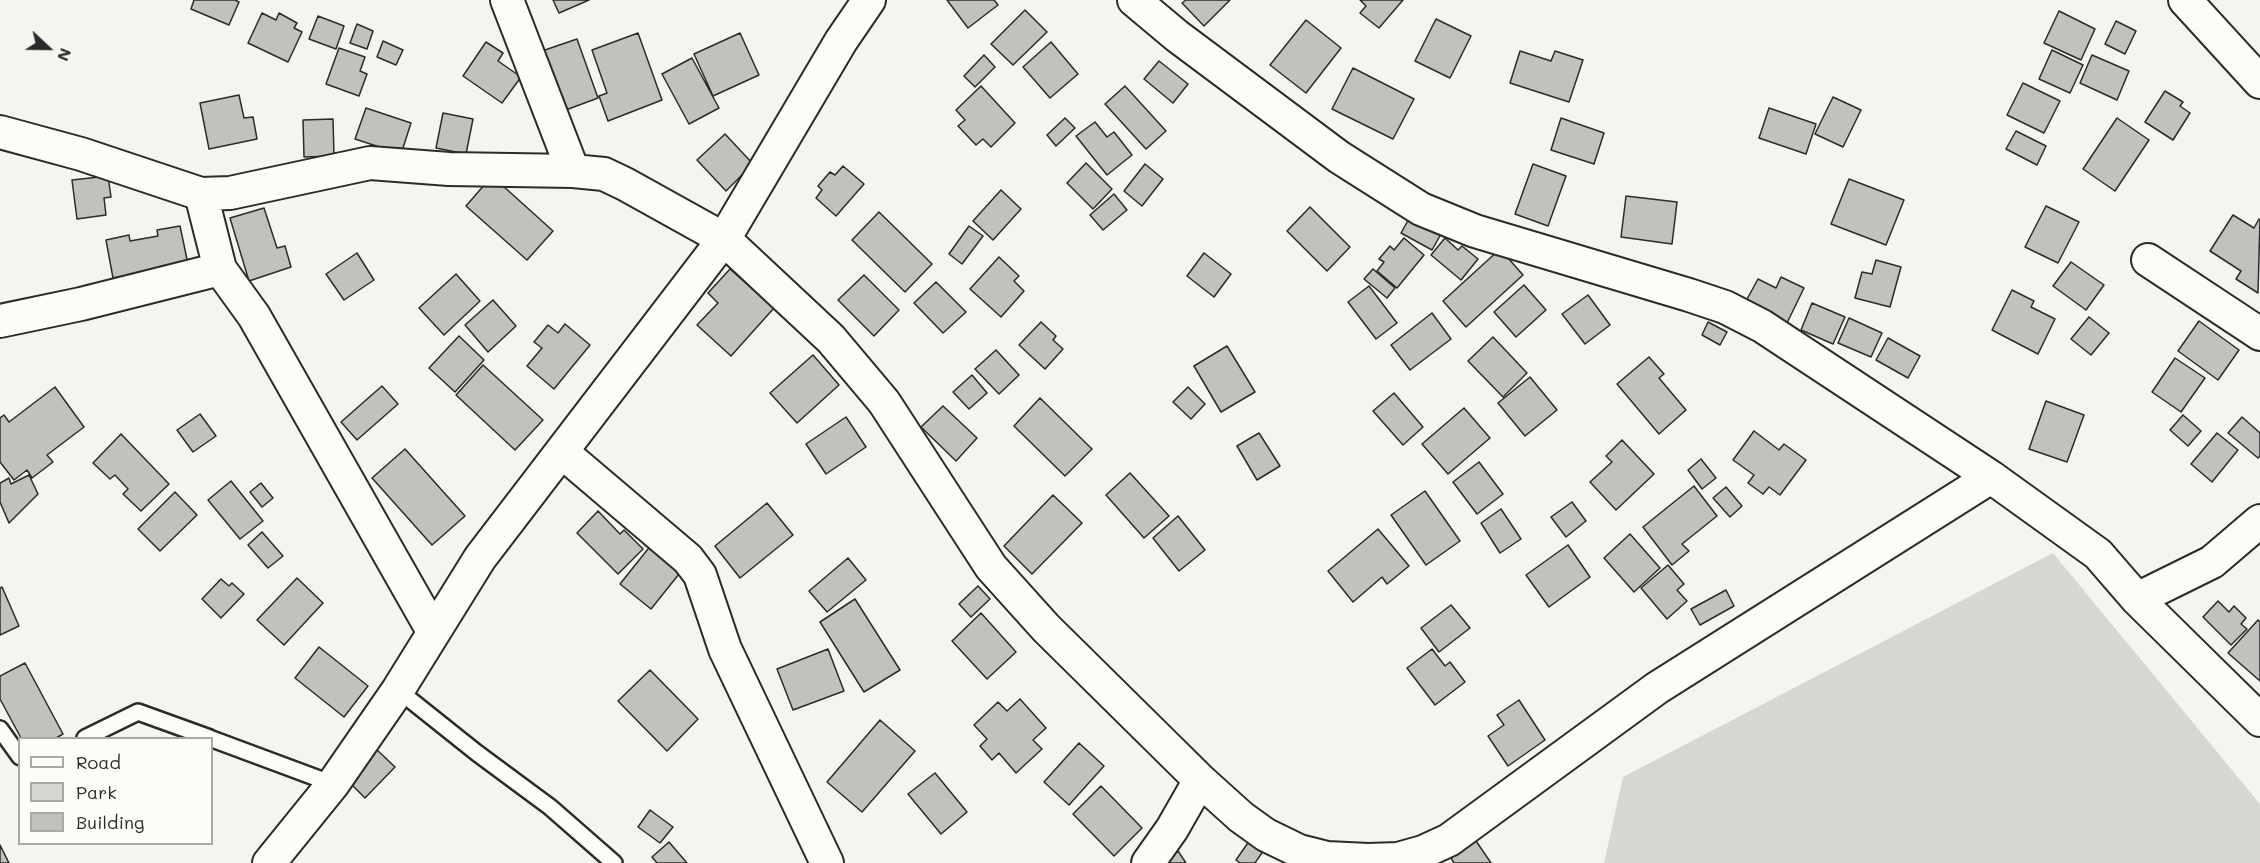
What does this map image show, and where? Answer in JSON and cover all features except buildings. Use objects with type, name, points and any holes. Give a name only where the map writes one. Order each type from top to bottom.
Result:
[{"type":"street","points":[[507,0],[573,171]]},
{"type":"street","points":[[269,863],[333,784],[398,690],[480,558],[724,239],[841,41],[869,0]]},
{"type":"street","points":[[1134,0],[1177,36],[1339,157],[1421,210],[1475,231],[1725,307],[1762,326],[1991,477],[2098,554],[2137,599],[2260,720]]},
{"type":"street","points":[[2185,0],[2260,82]]},
{"type":"street","points":[[0,132],[81,154],[201,194],[230,193],[370,163],[449,169],[573,171],[604,174],[724,239],[831,339],[884,402],[991,567],[1046,628],[1200,780],[1241,817],[1266,834],[1299,851],[1327,858],[1398,859],[1423,852],[1449,840],[1657,688],[1991,477]]},
{"type":"street","points":[[201,194],[220,269],[254,316],[433,631]]},
{"type":"street","points":[[2148,260],[2260,334]]},
{"type":"street","points":[[0,321],[81,304],[220,269]]},
{"type":"street","points":[[562,452],[688,559],[700,575],[725,649],[827,863]]},
{"type":"street","points":[[2137,599],[2212,562],[2260,520]]},
{"type":"street","points":[[1148,863],[1200,780]]},
{"type":"lane","points":[[398,690],[550,807],[614,863]]},
{"type":"lane","points":[[87,737],[138,712],[206,737]]},
{"type":"lane","points":[[0,729],[18,754]]},
{"type":"lane","points":[[213,740],[333,784]]},
{"type":"green space","points":[[2053,553],[2260,804],[2260,863],[1604,863],[1623,777]]}]
